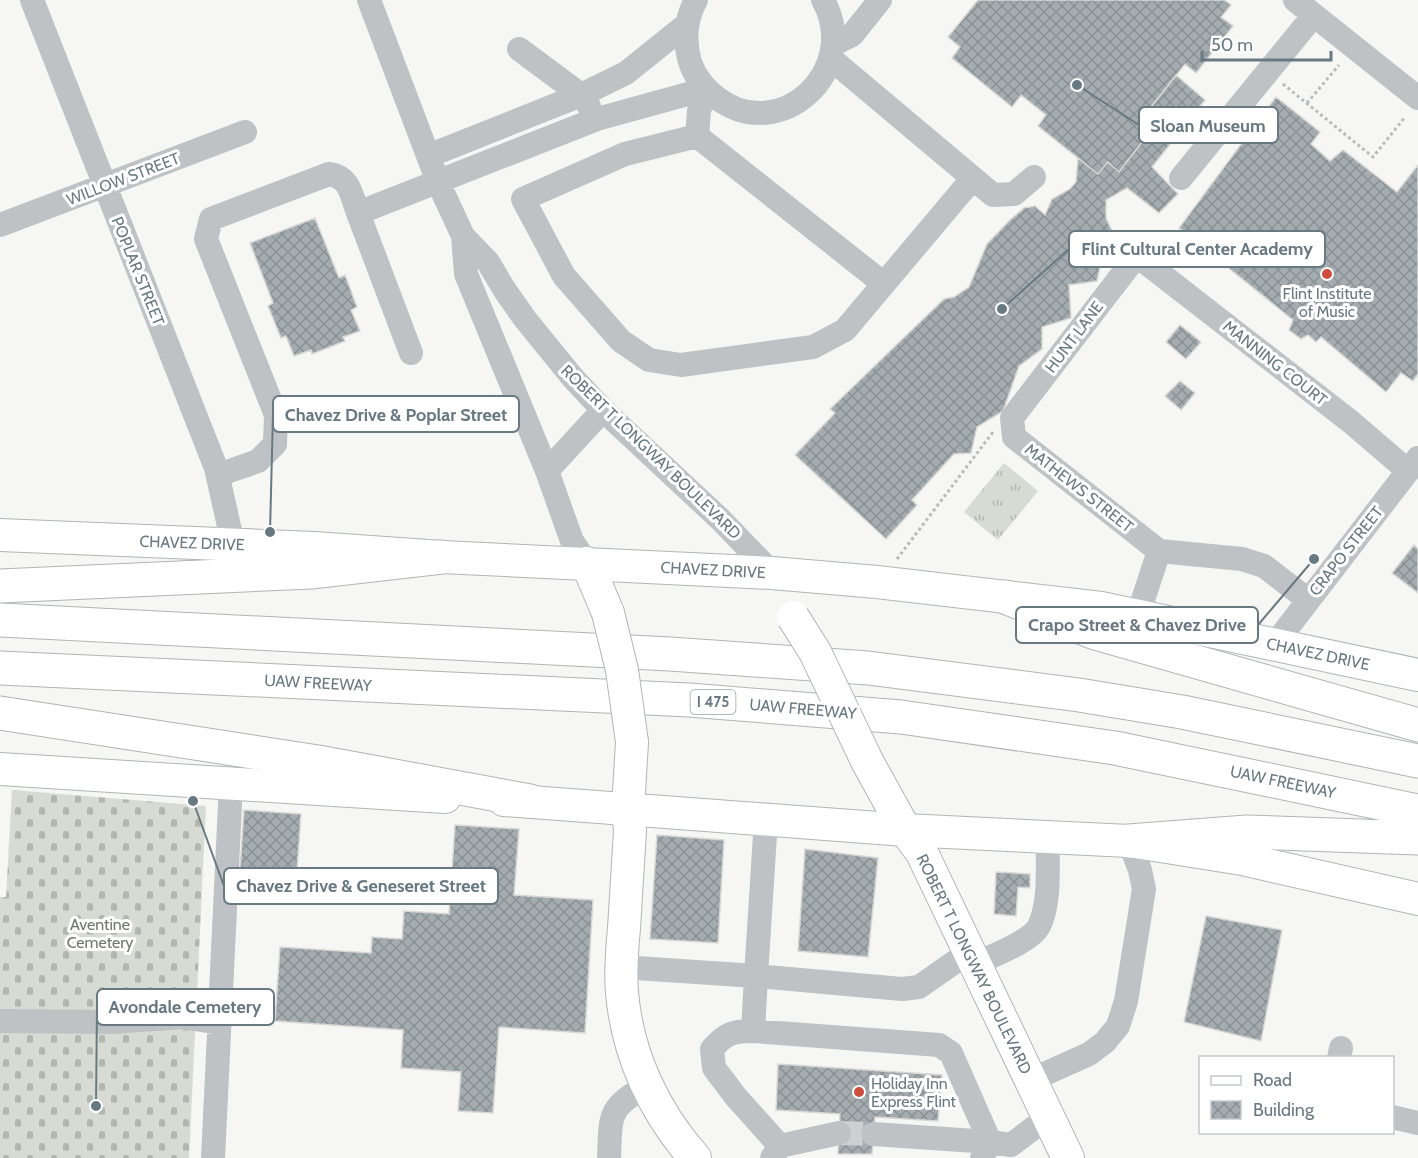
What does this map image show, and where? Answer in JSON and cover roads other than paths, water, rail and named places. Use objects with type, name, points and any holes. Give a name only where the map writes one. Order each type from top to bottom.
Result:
[{"type":"highway","points":[[0,586],[311,572],[442,557]]},
{"type":"highway","points":[[1005,597],[1095,633],[1418,725]]},
{"type":"highway","points":[[0,620],[670,654],[868,668],[1080,695],[1182,712],[1418,761]]},
{"type":"highway","name":"UAW FREEWAY","points":[[0,668],[689,700],[901,717],[1115,748],[1418,811]]},
{"type":"highway","points":[[0,712],[318,762],[530,801]]},
{"type":"highway","points":[[1130,841],[1247,832],[1418,838]]},
{"type":"main road","name":"CHAVEZ DRIVE","points":[[0,535],[233,544],[772,573],[1101,608],[1418,675]]},
{"type":"main road","name":"ROBERT T LONGWAY BOULEVARD","points":[[587,563],[608,613],[622,670],[632,742],[628,809],[630,831],[621,967],[625,1019],[638,1065],[647,1086],[671,1128],[695,1158]]},
{"type":"main road","name":"ROBERT T LONGWAY BOULEVARD","points":[[772,573],[815,652],[867,761],[905,830],[922,853],[1059,1144]]},
{"type":"main road","points":[[0,769],[530,801],[905,830],[1130,841],[1242,859],[1418,898]]},
{"type":"street","name":"POPLAR STREET","points":[[32,0],[218,475],[233,544]]},
{"type":"street","name":"ROBERT T LONGWAY BOULEVARD","points":[[369,0],[438,182],[462,236],[466,274],[547,471],[572,541],[587,563]]},
{"type":"street","points":[[696,0],[687,24],[686,47],[693,70],[706,89],[725,104],[748,112],[773,112],[796,104],[815,88],[828,68],[832,51],[832,22],[823,0]]},
{"type":"street","points":[[832,51],[852,34],[880,0]]},
{"type":"street","points":[[1294,0],[1314,15],[1411,107]]},
{"type":"street","points":[[1181,178],[1314,15]]},
{"type":"street","points":[[428,156],[581,95],[626,73],[687,24]]},
{"type":"street","points":[[519,49],[581,95],[597,119]]},
{"type":"street","points":[[832,51],[993,195],[1014,194],[1034,177]]},
{"type":"street","points":[[358,213],[597,119],[706,89]]},
{"type":"street","points":[[698,136],[699,111],[706,89]]},
{"type":"street","name":"WILLOW STREET","points":[[0,225],[245,132]]},
{"type":"street","points":[[698,136],[624,154],[523,199],[564,276],[621,341],[649,360],[681,365],[813,347],[845,330],[974,178]]},
{"type":"street","points":[[698,136],[884,285]]},
{"type":"street","points":[[218,475],[258,461],[275,444],[276,415],[206,239],[211,219],[328,174],[346,180],[411,353]]},
{"type":"street","name":"ROBERT T LONGWAY BOULEVARD","points":[[462,236],[488,261],[504,289],[549,351],[603,410],[721,520],[772,573]]},
{"type":"street","name":"HUNT LANE","points":[[1004,423],[1131,263],[1140,258]]},
{"type":"street","name":"MANNING COURT","points":[[1140,258],[1351,423],[1413,464]]},
{"type":"street","points":[[547,471],[603,410]]},
{"type":"street","name":"MATHEWS STREET","points":[[1004,423],[1014,437],[1160,551]]},
{"type":"street","name":"CRAPO STREET","points":[[1275,644],[1413,464]]},
{"type":"street","points":[[1138,615],[1160,551],[1242,559],[1264,566],[1308,600]]},
{"type":"street","points":[[213,1158],[231,784]]},
{"type":"street","points":[[753,1031],[766,819]]},
{"type":"street","points":[[621,967],[902,989],[919,987],[972,958],[1023,940],[1039,927],[1047,899],[1048,837]]},
{"type":"street","points":[[1030,1080],[1089,1054],[1105,1042],[1118,1026],[1126,1001],[1144,889],[1130,841]]},
{"type":"street","points":[[0,1021],[112,1022],[183,1017],[219,1023]]},
{"type":"street","points":[[801,1158],[776,1152],[714,1068],[712,1049],[722,1037],[742,1031],[753,1031],[939,1045],[951,1053],[986,1150]]},
{"type":"street","points":[[609,1158],[614,1110],[621,1102],[647,1086]]},
{"type":"street","points":[[1394,1118],[1418,1124]]},
{"type":"street","points":[[776,1152],[839,1133]]},
{"type":"street","points":[[873,1134],[986,1150],[1011,1144],[1059,1144]]},
{"type":"tunnel","points":[[839,1133],[873,1134]]},
{"type":"place","name":"Sloan Museum","points":[[1077,85]]},
{"type":"place","name":"Flint Institute of Music","points":[[1327,274]]},
{"type":"place","name":"Flint Cultural Center Academy","points":[[1002,309]]},
{"type":"place","name":"Chavez Drive & Poplar Street","points":[[270,532]]},
{"type":"place","name":"Crapo Street & Chavez Drive","points":[[1314,559]]},
{"type":"place","name":"Chavez Drive & Geneseret Street","points":[[193,801]]},
{"type":"place","name":"Holiday Inn Express Flint","points":[[859,1092]]},
{"type":"place","name":"Avondale Cemetery","points":[[96,1106]]},
{"type":"park label","name":"Aventine Cemetery","points":[[100,933]]}]
